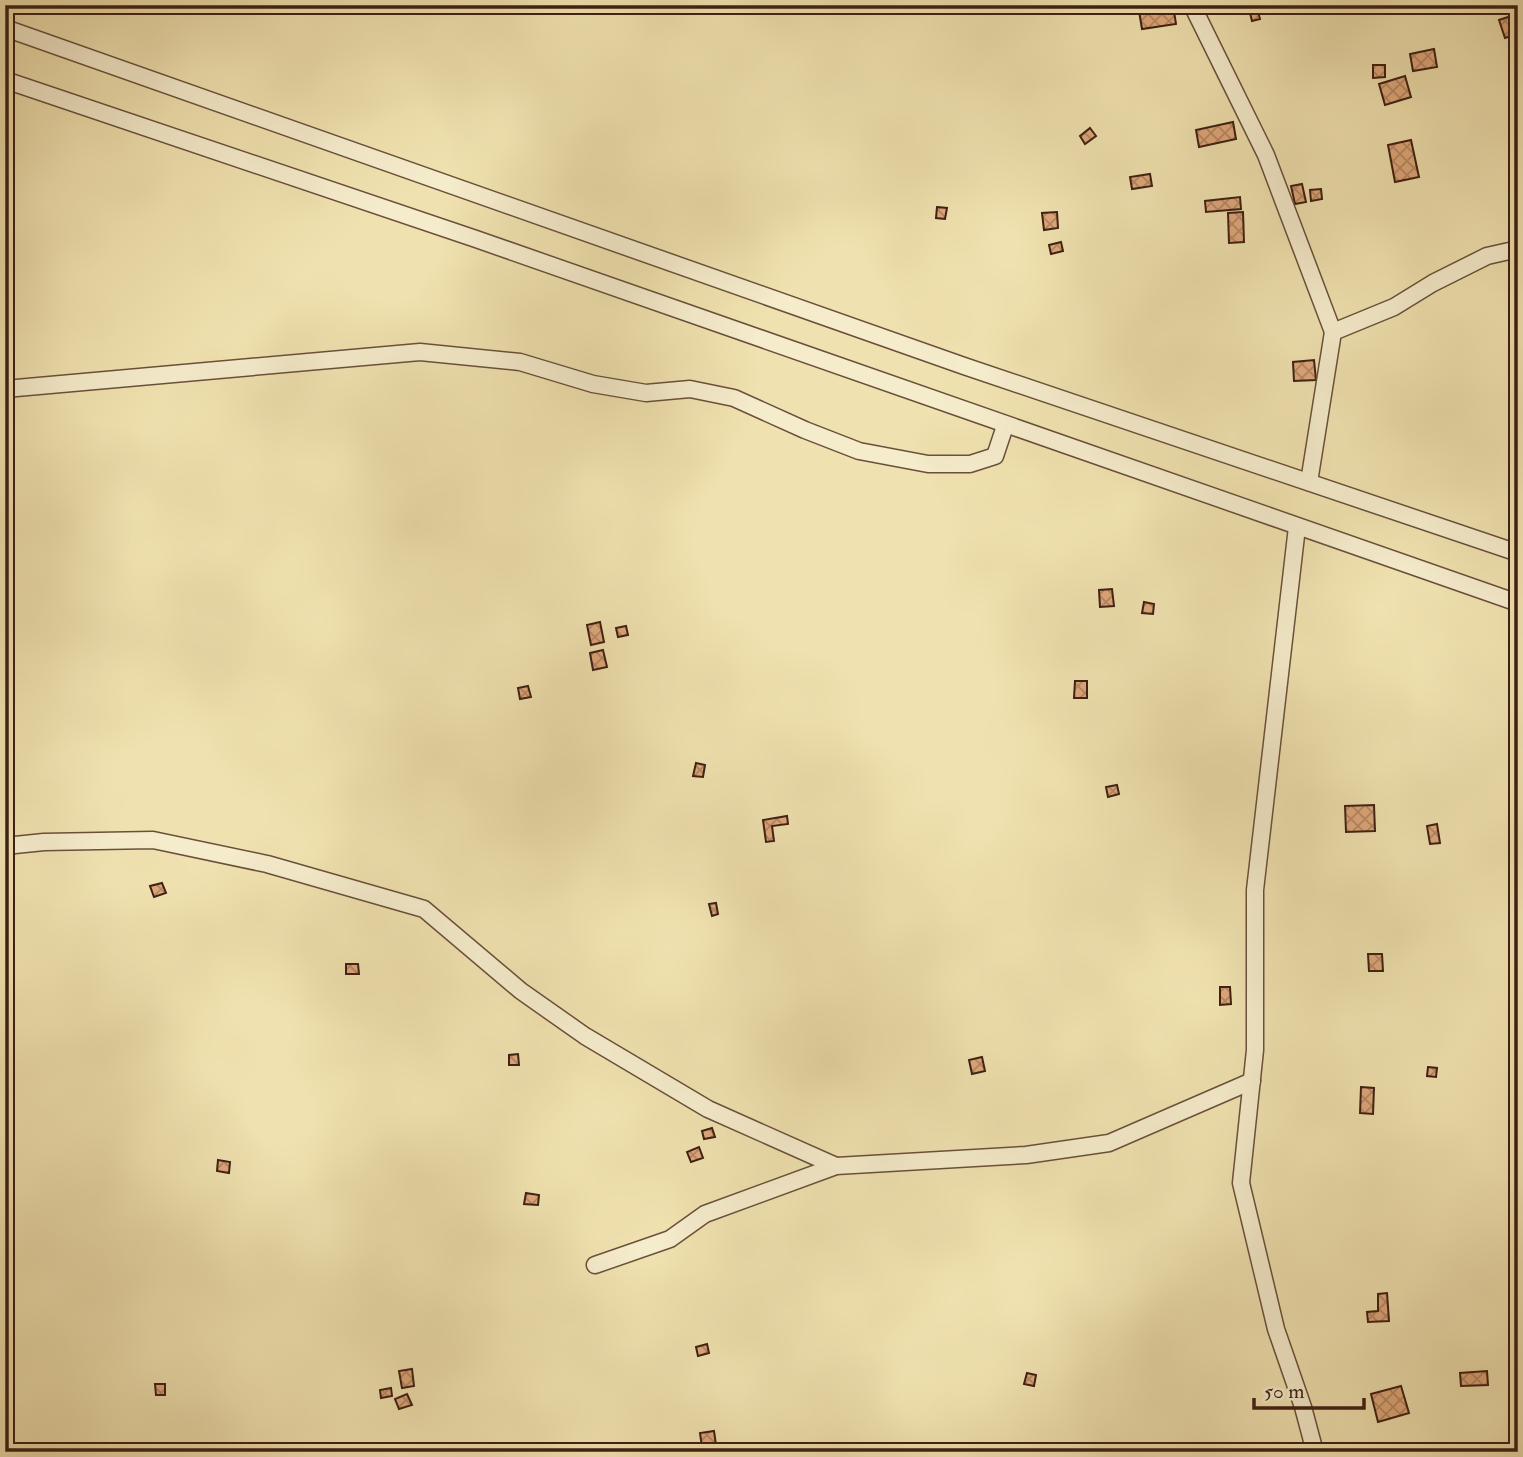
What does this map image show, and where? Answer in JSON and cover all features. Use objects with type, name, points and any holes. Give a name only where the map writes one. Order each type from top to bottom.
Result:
[{"type":"street","points":[[1192,5],[1266,155],[1333,332],[1309,482]]},
{"type":"street","points":[[5,28],[964,366],[1518,553]]},
{"type":"street","points":[[5,80],[476,239],[1518,603]]},
{"type":"street","points":[[1333,332],[1394,307],[1433,283],[1487,256],[1518,249]]},
{"type":"street","points":[[5,389],[420,352],[520,362],[593,384],[646,393],[690,389],[734,398],[859,451],[928,464],[970,464],[995,456],[1005,426]]},
{"type":"street","points":[[1297,527],[1255,890],[1255,1050],[1241,1183],[1276,1329],[1303,1407],[1315,1452]]},
{"type":"street","points":[[5,846],[44,842],[153,840],[267,864],[424,909],[521,991],[585,1036],[708,1109],[836,1166]]},
{"type":"street","points":[[596,1265],[670,1239],[705,1214],[836,1166],[1026,1155],[1109,1143],[1252,1081]]},
{"type":"building","points":[[1138,5],[1173,5],[1176,24],[1142,29]]},
{"type":"building","points":[[1248,5],[1256,5],[1260,19],[1252,21]]},
{"type":"building","points":[[1511,16],[1517,34],[1505,38],[1499,20]]},
{"type":"building","points":[[1434,49],[1437,67],[1413,71],[1410,54]]},
{"type":"building","points":[[1373,65],[1385,65],[1385,77],[1373,78]]},
{"type":"building","points":[[1405,76],[1411,97],[1385,105],[1379,84]]},
{"type":"building","points":[[1233,122],[1236,139],[1199,147],[1196,130]]},
{"type":"building","points":[[1090,128],[1096,136],[1085,144],[1080,136]]},
{"type":"building","points":[[1411,140],[1419,177],[1395,182],[1388,145]]},
{"type":"building","points":[[1150,174],[1152,186],[1132,189],[1130,177]]},
{"type":"building","points":[[1302,184],[1306,202],[1295,204],[1291,186]]},
{"type":"building","points":[[1321,189],[1322,199],[1311,201],[1310,190]]},
{"type":"building","points":[[1240,197],[1241,209],[1206,212],[1205,201]]},
{"type":"building","points":[[937,207],[947,208],[945,219],[936,218]]},
{"type":"building","points":[[1057,212],[1058,228],[1044,230],[1042,213]]},
{"type":"building","points":[[1243,212],[1244,242],[1229,243],[1228,213]]},
{"type":"building","points":[[1061,242],[1063,251],[1051,254],[1049,245]]},
{"type":"building","points":[[1314,360],[1316,380],[1294,381],[1293,362]]},
{"type":"building","points":[[1112,589],[1114,606],[1100,607],[1099,590]]},
{"type":"building","points":[[1144,602],[1154,604],[1153,614],[1142,613]]},
{"type":"building","points":[[600,622],[604,642],[591,645],[587,625]]},
{"type":"building","points":[[626,626],[628,635],[618,637],[616,628]]},
{"type":"building","points":[[603,650],[607,667],[593,670],[590,653]]},
{"type":"building","points":[[1075,681],[1087,681],[1087,698],[1074,698]]},
{"type":"building","points":[[528,686],[531,697],[520,699],[518,688]]},
{"type":"building","points":[[696,763],[705,765],[703,777],[693,776]]},
{"type":"building","points":[[1117,785],[1119,794],[1108,797],[1106,787]]},
{"type":"building","points":[[1374,805],[1375,831],[1346,832],[1345,806]]},
{"type":"building","points":[[787,816],[788,824],[772,826],[774,841],[766,842],[763,820]]},
{"type":"building","points":[[1437,824],[1440,843],[1430,844],[1427,826]]},
{"type":"building","points":[[162,883],[166,893],[154,897],[150,886]]},
{"type":"building","points":[[716,903],[718,914],[712,916],[709,904]]},
{"type":"building","points":[[1368,954],[1382,954],[1383,971],[1369,971]]},
{"type":"building","points":[[346,964],[358,964],[359,974],[346,974]]},
{"type":"building","points":[[1220,987],[1230,987],[1231,1004],[1220,1005]]},
{"type":"building","points":[[518,1054],[519,1065],[509,1065],[509,1055]]},
{"type":"building","points":[[982,1057],[985,1071],[972,1074],[969,1060]]},
{"type":"building","points":[[1428,1067],[1437,1068],[1436,1077],[1427,1076]]},
{"type":"building","points":[[1361,1087],[1374,1088],[1373,1114],[1360,1113]]},
{"type":"building","points":[[712,1128],[715,1137],[704,1139],[702,1131]]},
{"type":"building","points":[[699,1147],[703,1158],[691,1162],[687,1152]]},
{"type":"building","points":[[218,1160],[230,1162],[229,1173],[217,1171]]},
{"type":"building","points":[[526,1193],[539,1195],[538,1205],[524,1204]]},
{"type":"building","points":[[1387,1293],[1389,1321],[1368,1322],[1367,1312],[1378,1311],[1378,1294]]},
{"type":"building","points":[[707,1344],[709,1353],[698,1356],[696,1347]]},
{"type":"building","points":[[412,1369],[414,1386],[402,1388],[399,1371]]},
{"type":"building","points":[[1487,1371],[1488,1385],[1461,1386],[1460,1373]]},
{"type":"building","points":[[1027,1373],[1036,1375],[1034,1386],[1024,1384]]},
{"type":"building","points":[[155,1384],[165,1384],[165,1395],[156,1395]]},
{"type":"building","points":[[1401,1386],[1409,1413],[1378,1422],[1371,1394]]},
{"type":"building","points":[[391,1388],[392,1396],[381,1398],[380,1390]]},
{"type":"building","points":[[407,1394],[412,1405],[399,1409],[395,1399]]},
{"type":"building","points":[[714,1431],[716,1445],[702,1447],[700,1433]]}]
